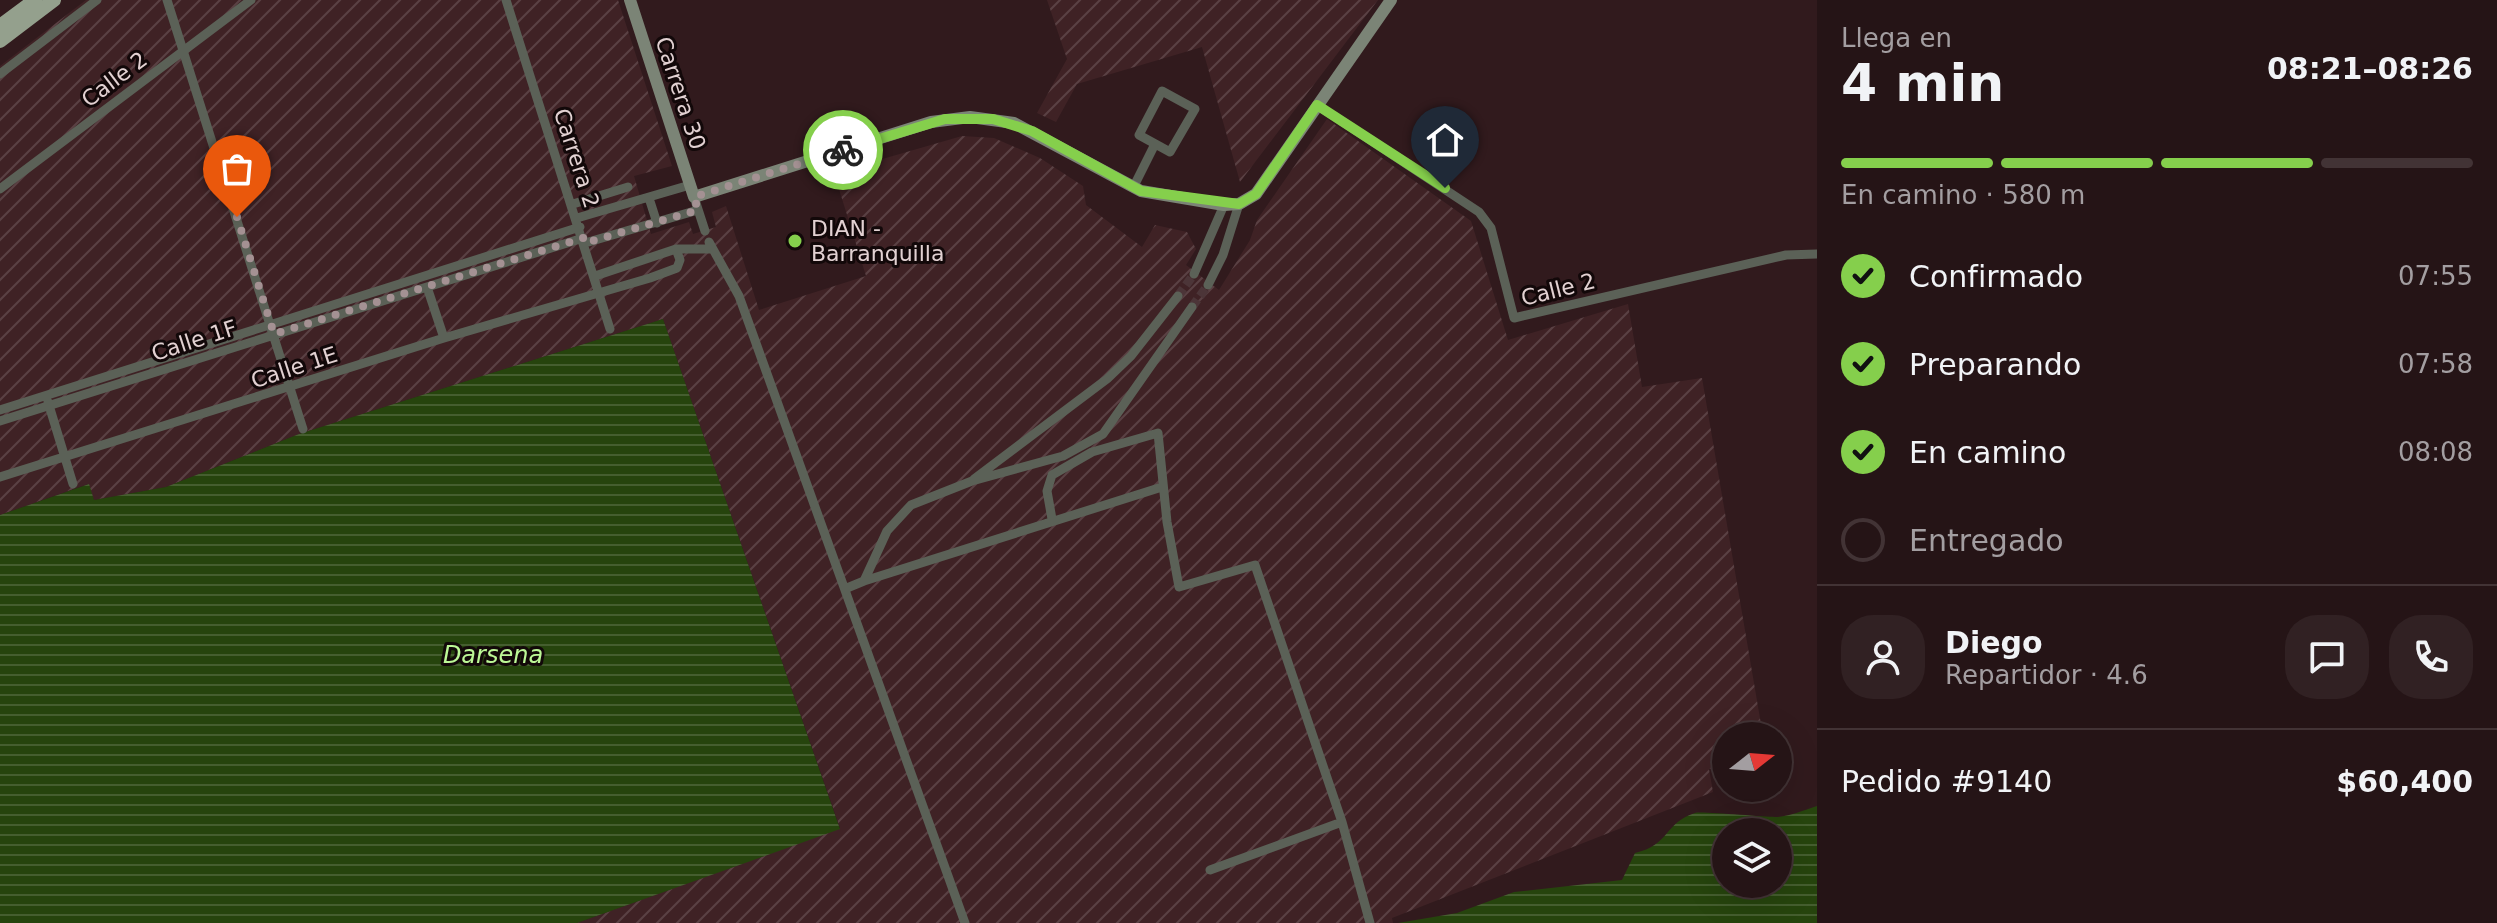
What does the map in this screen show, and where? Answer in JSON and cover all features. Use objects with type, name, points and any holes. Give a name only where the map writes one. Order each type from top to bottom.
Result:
[{"type":"main road","points":[[0,26],[35,0]]},
{"type":"main road","points":[[0,41],[54,0]]},
{"type":"street","points":[[0,74],[97,0]]},
{"type":"street","points":[[167,0],[303,429]]},
{"type":"street","name":"Calle 2","points":[[0,189],[251,0]]},
{"type":"street","name":"Carrera 2","points":[[506,0],[579,222],[610,329]]},
{"type":"street","name":"Carrera 30","points":[[630,0],[692,191]]},
{"type":"street","points":[[705,231],[692,191],[931,122],[970,117],[1004,121],[1032,131],[1133,188],[1224,205],[1239,204],[1256,194],[1391,0]]},
{"type":"street","points":[[1162,91],[1195,109],[1170,152],[1155,144],[1139,135],[1162,91]]},
{"type":"street","name":"Calle 2","points":[[1317,105],[1479,212],[1491,228],[1514,318],[1786,255],[1817,254]]},
{"type":"street","points":[[1133,188],[1155,144]]},
{"type":"street","points":[[573,204],[628,187]]},
{"type":"street","name":"Calle 1F","points":[[0,410],[47,400],[272,329],[649,198],[692,191]]},
{"type":"street","points":[[649,198],[657,223]]},
{"type":"street","points":[[1208,285],[1223,255],[1239,204]]},
{"type":"street","points":[[1194,274],[1224,205]]},
{"type":"street","name":"Calle 1F","points":[[272,329],[698,210]]},
{"type":"street","points":[[595,276],[676,249],[710,246],[739,296],[847,588],[965,923]]},
{"type":"street","name":"Calle 1E","points":[[0,477],[677,268],[680,260],[676,249]]},
{"type":"street","points":[[407,281],[411,292]]},
{"type":"street","points":[[427,287],[444,338]]},
{"type":"street","points":[[972,481],[1107,379],[1131,356],[1178,296]]},
{"type":"street","points":[[864,581],[887,531],[903,512],[972,481],[1063,456],[1103,434],[1192,307]]},
{"type":"street","points":[[47,400],[73,484]]},
{"type":"street","name":"Calle 1F","points":[[0,421],[47,400]]},
{"type":"street","points":[[1052,519],[1047,491],[1052,475],[1079,458],[1158,433],[1162,487],[1179,587],[1255,565],[1342,822],[1370,923]]},
{"type":"street","points":[[847,588],[1052,519],[1162,487]]},
{"type":"street","points":[[1210,870],[1342,822]]},
{"type":"shaded area","points":[[86,0],[618,0],[672,166],[634,176],[651,234],[689,222],[693,234],[716,227],[712,212],[726,206],[759,310],[866,276],[834,173],[962,136],[994,138],[1040,158],[1083,186],[1086,205],[1142,247],[1155,225],[1187,232],[1196,249],[1186,265],[1219,290],[1250,240],[1257,220],[1327,119],[1471,221],[1508,340],[1628,304],[1642,387],[1702,378],[1761,722],[1712,722],[1712,768],[1709,769],[1712,792],[1392,918],[1393,923],[577,923],[840,828],[663,319],[299,434],[166,487],[94,500],[88,484],[0,515],[0,66]]},
{"type":"shaded area","points":[[1047,0],[1378,0],[1240,182],[1202,47],[1077,84],[1056,122],[1037,113],[1067,59]]},
{"type":"water","name":"Darsena","points":[[663,319],[840,829],[577,923],[0,923],[0,515],[89,484],[94,500],[166,487],[299,434]]},
{"type":"water","points":[[1817,806],[1817,923],[1398,923],[1457,913],[1514,892],[1622,880],[1635,853],[1655,845],[1677,822],[1695,813],[1791,815]]},
{"type":"tunnel","points":[[1178,296],[1194,274]]},
{"type":"tunnel","points":[[1192,307],[1208,285]]},
{"type":"way so far","points":[[237,217],[274,334],[583,238],[585,243],[698,210],[694,197],[843,150]]},
{"type":"place","name":"DIAN - Barranquilla","points":[[795,241]]},
{"type":"route","points":[[843,150],[945,119],[993,119],[1032,131],[1141,191],[1224,205],[1239,204],[1256,194],[1317,105],[1445,188]]}]
